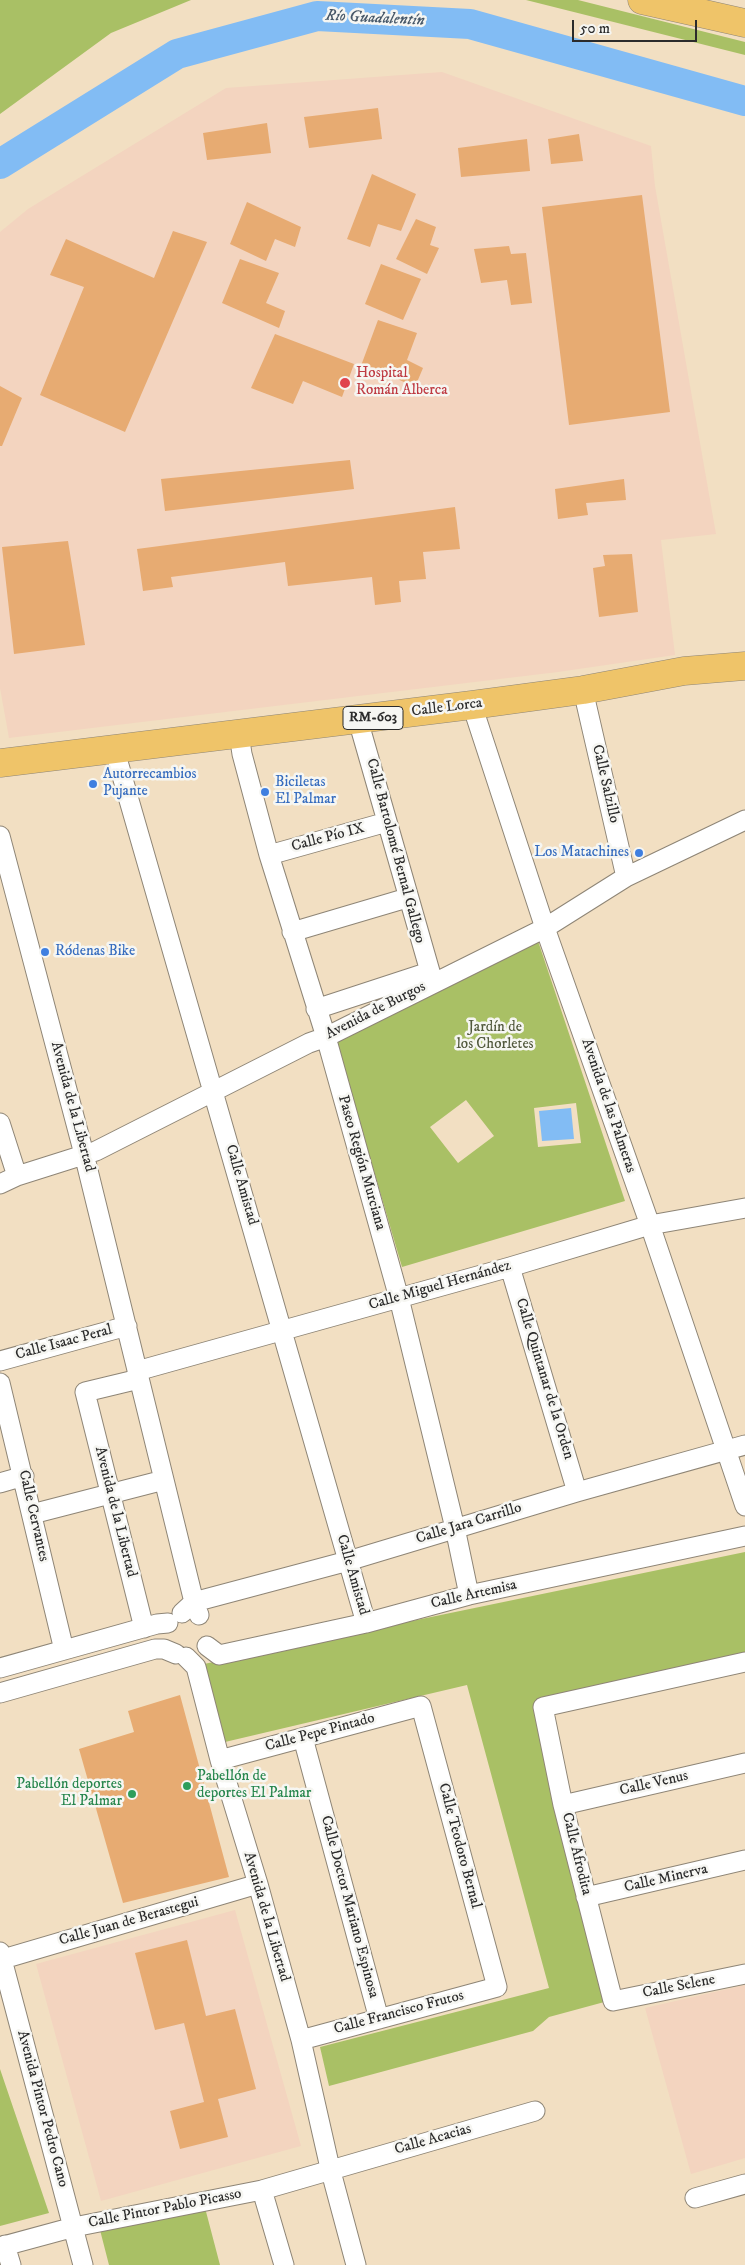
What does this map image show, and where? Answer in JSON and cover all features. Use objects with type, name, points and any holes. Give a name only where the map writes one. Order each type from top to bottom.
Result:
[{"type":"main road","points":[[642,0],[745,24]]},
{"type":"main road","name":"Calle Lorca","points":[[0,763],[358,720],[583,690],[684,671],[745,666]]},
{"type":"street","name":"Calle Salzillo","points":[[583,690],[626,877]]},
{"type":"street","name":"Avenida de las Palmeras","points":[[472,705],[545,928],[650,1225],[745,1506]]},
{"type":"street","name":"Calle Bartolomé Bernal Gallego","points":[[358,720],[407,898],[431,977]]},
{"type":"street","name":"Paseo Región Murciana","points":[[239,734],[242,754],[269,855],[326,1037],[399,1298],[455,1528],[469,1595]]},
{"type":"street","name":"Calle Amistad","points":[[114,748],[215,1092],[366,1623]]},
{"type":"street","name":"Avenida de Burgos","points":[[8,1180],[96,1151],[309,1043],[326,1037],[431,977],[545,928],[626,877],[745,820]]},
{"type":"street","name":"Calle Pío IX","points":[[269,855],[387,822]]},
{"type":"street","name":"Avenida de la Libertad","points":[[0,836],[84,1154],[164,1480],[186,1613]]},
{"type":"street","points":[[292,932],[407,898]]},
{"type":"street","points":[[316,1009],[431,977]]},
{"type":"street","points":[[0,1123],[8,1180]]},
{"type":"street","name":"Calle Miguel Hernández","points":[[138,1375],[650,1225],[745,1208]]},
{"type":"street","name":"Calle Quintanar de la Orden","points":[[510,1267],[577,1492]]},
{"type":"street","name":"Calle Isaac Peral","points":[[0,1361],[127,1326]]},
{"type":"street","name":"Avenida de la Libertad","points":[[138,1375],[85,1392],[144,1628]]},
{"type":"street","name":"Calle Cervantes","points":[[0,1382],[24,1476],[64,1650]]},
{"type":"street","name":"Calle Jara Carrillo","points":[[0,1668],[144,1628],[455,1528],[745,1445]]},
{"type":"street","points":[[0,1483],[24,1476]]},
{"type":"street","points":[[32,1514],[164,1480]]},
{"type":"street","name":"Calle Artemisa","points":[[0,1692],[155,1649],[193,1655],[219,1655],[366,1623],[469,1595],[745,1536]]},
{"type":"street","points":[[186,1613],[210,1629],[210,1637],[193,1655],[170,1648],[166,1640],[166,1631],[186,1613]]},
{"type":"street","name":"Avenida de la Libertad","points":[[193,1655],[220,1760],[258,1884],[301,2040],[330,2168],[356,2265]]},
{"type":"street","name":"Calle Afrodita","points":[[613,2001],[563,1805],[542,1707],[745,1662]]},
{"type":"street","name":"Calle Pepe Pintado","points":[[220,1760],[421,1706]]},
{"type":"street","name":"Calle Teodoro Bernal","points":[[421,1706],[497,1987]]},
{"type":"street","name":"Calle Doctor Mariano Espinosa","points":[[303,1738],[379,2019]]},
{"type":"street","name":"Calle Venus","points":[[563,1805],[745,1763]]},
{"type":"street","name":"Calle Minerva","points":[[586,1897],[745,1860]]},
{"type":"street","name":"Calle Juan de Berastegui","points":[[1,1957],[258,1884]]},
{"type":"street","name":"Avenida Pintor Pedro Cano","points":[[1,1957],[83,2265]]},
{"type":"street","name":"Calle Selene","points":[[613,2001],[745,1974]]},
{"type":"street","name":"Calle Francisco Frutos","points":[[301,2040],[497,1987]]},
{"type":"street","name":"Calle Acacias","points":[[330,2168],[535,2111]]},
{"type":"street","name":"Calle Pintor Pablo Picasso","points":[[3,2246],[74,2227],[262,2190],[330,2168]]},
{"type":"street","points":[[695,2198],[745,2184]]},
{"type":"street","points":[[262,2190],[284,2265]]},
{"type":"street","points":[[3,2246],[11,2265]]},
{"type":"shaded area","name":"Hospital Román Alberca","points":[[442,72],[651,146],[655,186],[716,534],[661,540],[675,655],[558,672],[9,738],[0,688],[0,232],[28,209],[226,88]]},
{"type":"shaded area","points":[[235,1910],[301,2146],[101,2201],[36,1964]]},
{"type":"shaded area","points":[[745,1985],[745,2158],[691,2174],[645,2008]]},
{"type":"green space","points":[[0,0],[191,0],[111,33],[0,114]]},
{"type":"green space","points":[[526,0],[578,0],[745,42],[745,55]]},
{"type":"green space","name":"Jardín de los Chorletes","points":[[537,938],[625,1201],[402,1267],[335,1038]],"holes":[[[466,1100],[494,1136],[458,1163],[430,1127]],[[576,1103],[581,1143],[538,1147],[534,1108]]]},
{"type":"green space","points":[[745,1552],[745,1656],[537,1701],[608,2001],[549,2017],[533,2031],[329,2086],[320,2047],[549,1988],[467,1685],[225,1742],[204,1664]]},
{"type":"green space","points":[[0,2069],[49,2213],[0,2226]]},
{"type":"green space","points":[[204,2204],[220,2265],[109,2265],[100,2230]]},
{"type":"water","points":[[571,1108],[574,1139],[542,1141],[539,1111]]},
{"type":"building","points":[[378,108],[382,139],[309,148],[304,117]]},
{"type":"building","points":[[267,123],[271,153],[207,160],[203,133]]},
{"type":"building","points":[[579,134],[583,161],[551,164],[548,139]]},
{"type":"building","points":[[527,139],[530,171],[461,177],[458,148]]},
{"type":"building","points":[[372,174],[416,194],[401,231],[378,224],[370,247],[347,239]]},
{"type":"building","points":[[642,195],[670,412],[569,425],[542,207]]},
{"type":"building","points":[[247,202],[301,227],[295,247],[275,239],[266,261],[230,244]]},
{"type":"building","points":[[416,219],[436,227],[430,245],[439,248],[427,274],[396,259]]},
{"type":"building","points":[[173,231],[207,242],[125,432],[40,395],[84,287],[50,275],[66,239],[154,278]]},
{"type":"building","points":[[509,246],[511,254],[526,253],[532,303],[511,305],[507,280],[481,283],[474,249]]},
{"type":"building","points":[[240,259],[279,273],[266,303],[285,311],[279,328],[222,303]]},
{"type":"building","points":[[381,264],[421,279],[403,320],[365,304]]},
{"type":"building","points":[[378,320],[417,333],[407,360],[423,368],[415,387],[362,363]]},
{"type":"building","points":[[275,334],[354,364],[342,397],[303,381],[293,404],[251,388]]},
{"type":"building","points":[[0,386],[22,398],[2,446],[0,446]]},
{"type":"building","points":[[350,460],[354,489],[165,511],[161,479]]},
{"type":"building","points":[[624,479],[626,500],[586,503],[588,515],[558,519],[555,489]]},
{"type":"building","points":[[455,507],[460,549],[423,552],[426,579],[399,581],[401,602],[375,605],[372,577],[288,586],[285,562],[171,577],[173,587],[143,591],[137,549]]},
{"type":"building","points":[[68,541],[85,645],[14,654],[2,547]]},
{"type":"building","points":[[632,554],[638,612],[599,617],[593,568],[605,566],[603,555]]},
{"type":"building","points":[[180,1695],[229,1877],[123,1903],[79,1749],[134,1732],[128,1711]]},
{"type":"building","points":[[187,1940],[206,2016],[235,2009],[256,2089],[218,2099],[228,2137],[180,2149],[170,2111],[204,2102],[184,2023],[155,2030],[135,1953]]},
{"type":"waterway","name":"Río Guadalentín","points":[[0,164],[177,54],[317,16],[470,24],[745,101]]},
{"type":"place","name":"Hospital Román Alberca","points":[[345,383]]},
{"type":"place","name":"Autorrecambios Pujante","points":[[93,784]]},
{"type":"place","name":"Biciletas El Palmar","points":[[265,792]]},
{"type":"place","name":"Los Matachines","points":[[639,853]]},
{"type":"place","name":"Ródenas Bike","points":[[45,952]]},
{"type":"place","name":"Pabellón de deportes El Palmar","points":[[187,1786]]},
{"type":"place","name":"Pabellón deportes El Palmar","points":[[132,1794]]}]
